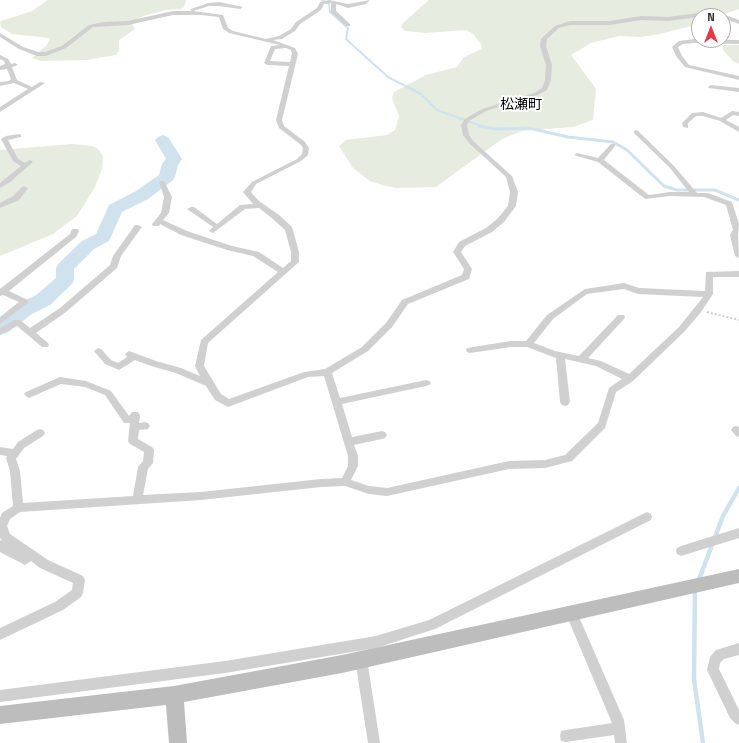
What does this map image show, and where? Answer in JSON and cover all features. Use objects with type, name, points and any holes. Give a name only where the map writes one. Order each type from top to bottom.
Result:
[{"type":"street","points":[[263,40],[280,38],[293,30],[298,23],[319,9],[325,2],[334,2],[348,6],[364,3],[367,0]]},
{"type":"street","points":[[334,2],[333,11],[348,25]]},
{"type":"street","points":[[0,36],[21,48],[36,54],[46,54],[64,47],[91,26],[128,23],[173,13],[196,10],[214,4],[240,7]]},
{"type":"street","points":[[173,13],[213,14],[221,16],[226,29],[231,32],[289,47],[293,49],[295,54],[279,120],[281,127],[302,143],[306,148],[305,155],[299,160],[254,183],[247,192],[260,206],[276,217],[289,229],[296,252],[294,262],[204,342],[199,366],[218,397],[228,403],[308,374],[327,372],[365,349],[389,325],[405,302],[466,278],[468,269],[457,252],[462,244],[489,230],[501,220],[512,206],[514,192],[509,176],[471,142],[466,135],[464,125],[467,120],[484,110],[536,94],[545,89],[548,80],[549,65],[544,46],[544,39],[557,27],[570,23],[610,23],[641,18],[668,19],[691,16]]},
{"type":"street","points":[[731,17],[736,14]]},
{"type":"street","points":[[731,19],[739,22]]},
{"type":"street","points":[[739,42],[694,40],[681,42],[675,47],[679,56],[687,66],[739,78]]},
{"type":"street","points":[[289,47],[273,47],[267,63],[292,64]]},
{"type":"street","points":[[0,57],[6,60],[8,64],[3,67]]},
{"type":"street","points":[[3,67],[15,65]]},
{"type":"street","points":[[3,67],[10,68],[13,80]]},
{"type":"street","points":[[0,84],[13,80],[25,87],[33,89]]},
{"type":"street","points":[[0,110],[42,83]]},
{"type":"street","points":[[711,87],[739,90]]},
{"type":"street","points":[[722,120],[732,113],[739,114]]},
{"type":"street","points":[[0,114],[8,115]]},
{"type":"street","points":[[686,127],[685,123],[694,114],[703,114],[722,120],[739,130]]},
{"type":"street","points":[[636,132],[672,167],[696,195]]},
{"type":"street","points":[[0,186],[28,164],[15,160],[4,139],[19,136]]},
{"type":"street","points":[[600,160],[613,145]]},
{"type":"street","points":[[577,155],[600,160],[618,172],[648,197],[670,194],[705,195],[729,204],[737,230],[734,235],[739,256]]},
{"type":"street","points":[[0,206],[16,198],[27,188],[18,182],[17,173]]},
{"type":"street","points":[[162,182],[168,197],[165,213],[157,223],[230,248],[256,254],[283,272]]},
{"type":"street","points":[[191,209],[215,229],[243,207],[260,206]]},
{"type":"street","points":[[30,333],[63,310],[114,266],[117,256],[138,227]]},
{"type":"street","points":[[0,321],[25,302],[2,292],[73,235],[75,231]]},
{"type":"street","points":[[0,634],[59,606],[78,593],[79,580],[44,564],[5,536],[2,526],[6,516],[18,508],[137,500],[345,482],[369,490],[387,492],[509,465],[545,464],[568,458],[602,425],[612,390],[630,379],[682,329],[698,310],[709,294],[710,274],[739,274]]},
{"type":"street","points":[[528,344],[550,317],[585,292],[624,286],[638,291],[709,294]]},
{"type":"street","points":[[581,360],[621,317]]},
{"type":"street","points":[[0,332],[17,322],[45,345]]},
{"type":"street","points":[[470,350],[481,350],[511,344],[528,344],[560,355],[598,364],[630,379]]},
{"type":"street","points":[[98,351],[108,362],[119,367],[132,355],[154,364],[178,370],[209,383]]},
{"type":"street","points":[[560,355],[565,402]]},
{"type":"street","points":[[327,372],[353,456],[353,466],[345,482]]},
{"type":"street","points":[[29,394],[60,380],[86,384],[108,393],[127,420],[135,420],[145,426]]},
{"type":"street","points":[[336,402],[426,383]]},
{"type":"street","points":[[135,420],[133,441],[149,450],[148,463],[144,467],[137,500]]},
{"type":"street","points":[[18,508],[15,471],[11,458],[21,445],[40,434]]},
{"type":"street","points":[[349,442],[382,435]]},
{"type":"street","points":[[0,451],[15,453]]},
{"type":"street","points":[[0,696],[225,667],[376,642],[431,625],[647,517]]},
{"type":"street","points":[[681,551],[739,533]]},
{"type":"street","points":[[0,545],[7,551],[25,560],[31,554]]},
{"type":"street","points":[[0,715],[174,695],[361,660],[739,576]]},
{"type":"street","points":[[572,614],[618,720],[621,743]]},
{"type":"street","points":[[739,649],[720,654],[714,661],[713,670],[734,714],[739,719]]},
{"type":"street","points":[[361,660],[374,743]]},
{"type":"street","points":[[174,695],[178,743]]},
{"type":"street","points":[[566,736],[619,728]]},
{"type":"path","points":[[698,310],[739,320]]},
{"type":"shaded area","points":[[48,0],[186,0],[184,7],[181,9],[166,10],[143,16],[131,22],[135,29],[119,40],[119,50],[116,55],[87,60],[40,61],[32,58],[47,45],[50,38],[12,34],[1,27],[0,22],[32,11]]},
{"type":"shaded area","points":[[429,0],[739,0],[739,9],[731,12],[731,8],[691,8],[691,26],[660,34],[640,37],[619,36],[591,43],[571,55],[596,89],[593,120],[573,127],[522,131],[502,139],[436,187],[396,188],[370,181],[353,168],[339,146],[346,140],[387,135],[395,130],[399,116],[392,98],[394,92],[426,75],[457,67],[464,57],[482,49],[481,44],[473,34],[466,30],[425,33],[405,31],[401,27],[403,23]]},
{"type":"shaded area","points":[[731,45],[739,45],[739,64],[733,61],[723,48],[731,48]]},
{"type":"shaded area","points":[[72,144],[92,146],[98,149],[103,156],[102,169],[95,187],[77,216],[53,234],[0,256],[0,150]]},
{"type":"waterway","points":[[322,0],[329,4],[330,12],[348,28],[346,39],[388,77],[421,94],[437,110],[483,127]]},
{"type":"waterway","points":[[479,126],[483,127]]},
{"type":"waterway","points":[[483,127],[496,129],[529,128],[568,137],[613,142],[627,150],[664,186],[677,190],[715,190],[739,200]]},
{"type":"waterway","points":[[0,328],[25,309],[43,300],[65,280],[65,268],[88,245],[103,237],[115,209],[142,195],[167,177],[170,164],[174,159],[163,140]]},
{"type":"waterway","points":[[698,582],[723,516],[739,488]]},
{"type":"waterway","points":[[695,590],[694,679],[703,743]]},
{"type":"district","name":"松瀬町","points":[[521,106]]}]
